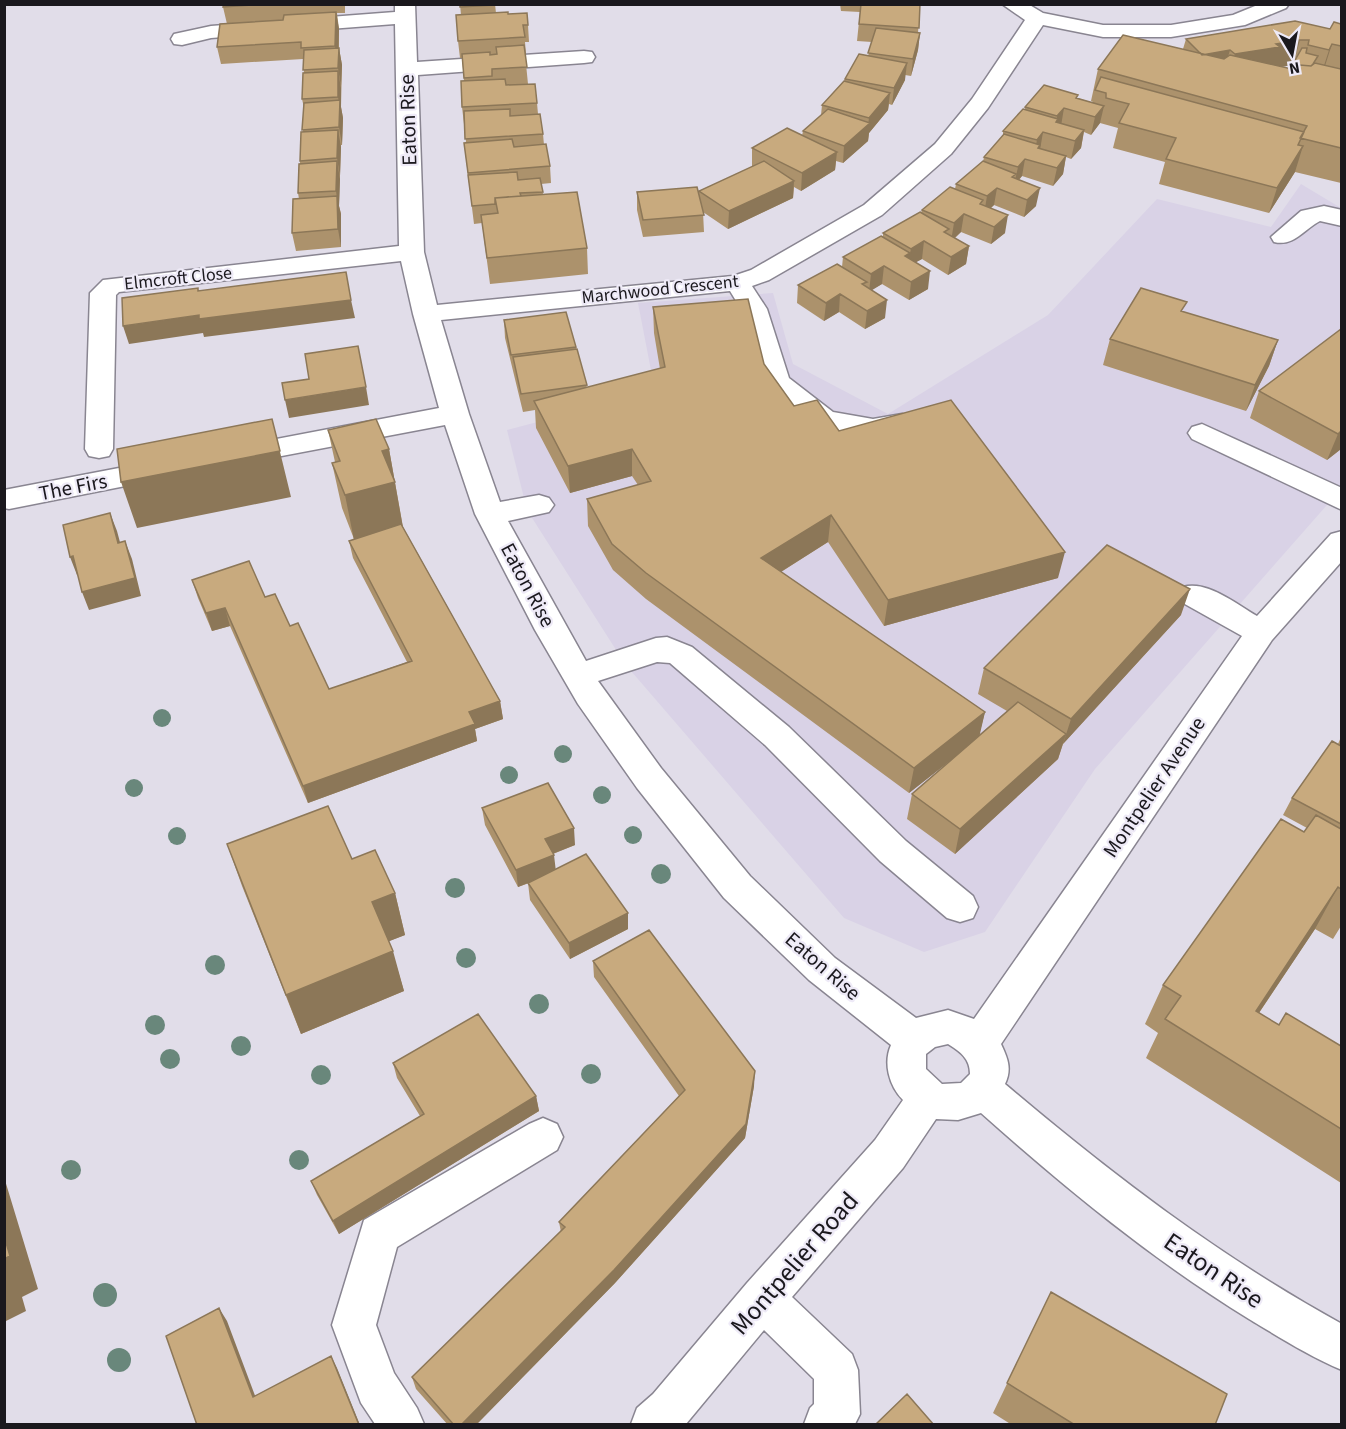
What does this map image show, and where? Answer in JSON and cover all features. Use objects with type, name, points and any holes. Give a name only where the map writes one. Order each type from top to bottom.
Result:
[{"type":"street","points":[[1012,4],[1037,18],[1103,31],[1171,31],[1238,21],[1279,4]]},
{"type":"street","points":[[182,39],[212,32],[405,11]]},
{"type":"street","name":"Eaton Rise","points":[[405,11],[412,252],[426,314],[455,414],[490,514],[551,630],[590,695],[649,778],[737,887],[822,969],[913,1040]]},
{"type":"street","name":"Marchwood Crescent","points":[[426,314],[737,283],[760,275],[873,210],[943,149],[980,103],[1037,18]]},
{"type":"street","points":[[406,69],[584,57]]},
{"type":"street","points":[[1282,237],[1309,215],[1330,212],[1341,219]]},
{"type":"street","name":"Elmcroft Close","points":[[99,449],[103,293],[112,285],[412,252]]},
{"type":"street","points":[[737,283],[754,309],[777,382],[825,420],[873,428],[922,420]]},
{"type":"street","name":"The Firs","points":[[9,499],[455,414]]},
{"type":"street","points":[[1202,433],[1341,500]]},
{"type":"street","points":[[490,514],[539,505]]},
{"type":"street","name":"Montpelier Avenue","points":[[980,1043],[1261,632],[1341,541]]},
{"type":"street","points":[[1194,595],[1261,632]]},
{"type":"street","points":[[579,675],[656,650],[667,649],[681,655],[784,742],[892,850],[960,907]]},
{"type":"street","points":[[948,1027],[960,1030],[980,1043],[988,1058],[990,1072],[983,1090],[971,1099],[950,1104],[928,1097],[910,1080],[905,1064],[906,1052],[913,1040],[923,1031],[948,1027]]},
{"type":"street","name":"Eaton Rise","points":[[983,1090],[1054,1153],[1195,1260],[1297,1324],[1341,1348]]},
{"type":"street","name":"Montpelier Road","points":[[653,1425],[669,1410],[762,1298],[889,1154],[928,1097]]},
{"type":"street","points":[[401,1425],[377,1387],[354,1325],[379,1234],[543,1137]]},
{"type":"street","points":[[762,1298],[836,1370],[837,1414],[826,1425]]},
{"type":"shaded area","points":[[1301,184],[1341,208],[1341,489],[1095,769],[985,932],[924,952],[844,918],[625,664],[527,510],[507,430],[655,391],[638,303],[773,293],[793,364],[888,414],[1048,315],[1157,199],[1271,227]]},
{"type":"building","points":[[224,4],[268,4],[223,7]]},
{"type":"building","points":[[460,4],[495,4],[495,5],[460,7]]},
{"type":"building","points":[[861,4],[920,4],[919,28],[859,24]]},
{"type":"building","points":[[336,12],[335,46],[301,48],[301,42],[217,47],[220,24],[283,20],[284,15]]},
{"type":"building","points":[[508,12],[508,14],[527,13],[528,25],[523,25],[525,37],[458,41],[456,15]]},
{"type":"building","points":[[1295,21],[1330,29],[1334,22],[1341,24],[1341,46],[1332,44],[1329,50],[1308,45],[1309,40],[1300,40],[1276,44],[1280,47],[1235,54],[1230,50],[1202,55],[1186,39]]},
{"type":"building","points":[[876,28],[920,33],[913,59],[868,53]]},
{"type":"building","points":[[1123,35],[1224,59],[1230,55],[1296,70],[1300,65],[1311,66],[1315,63],[1341,69],[1341,148],[1300,138],[1307,126],[1098,69]]},
{"type":"building","points":[[524,45],[527,67],[492,69],[492,76],[464,78],[462,54],[490,52],[490,55],[497,54],[496,47]]},
{"type":"building","points":[[339,48],[338,68],[303,70],[304,50]]},
{"type":"building","points":[[1302,48],[1307,48],[1306,53],[1318,56],[1311,66],[1300,65],[1296,70],[1290,69]]},
{"type":"building","points":[[859,54],[907,63],[894,88],[845,79]]},
{"type":"building","points":[[338,71],[338,97],[302,99],[303,73]]},
{"type":"building","points":[[1101,77],[1304,132],[1298,145],[1303,146],[1277,188],[1166,159],[1176,138],[1119,123],[1129,104],[1106,98],[1106,93],[1095,90]]},
{"type":"building","points":[[505,79],[506,85],[535,84],[537,103],[462,107],[461,81]]},
{"type":"building","points":[[844,81],[890,93],[869,118],[822,105]]},
{"type":"building","points":[[1044,85],[1104,106],[1095,117],[1064,108],[1057,116],[1025,107]]},
{"type":"building","points":[[340,100],[339,127],[302,130],[304,103]]},
{"type":"building","points":[[510,109],[510,116],[540,114],[543,134],[465,139],[464,111]]},
{"type":"building","points":[[828,109],[870,123],[844,146],[803,131]]},
{"type":"building","points":[[1023,109],[1058,119],[1056,122],[1084,130],[1075,141],[1043,132],[1037,140],[1003,131]]},
{"type":"building","points":[[787,128],[837,152],[802,173],[752,148]]},
{"type":"building","points":[[338,130],[337,158],[300,161],[301,132]]},
{"type":"building","points":[[1004,134],[1040,145],[1038,148],[1066,156],[1057,168],[1025,159],[1018,167],[984,157]]},
{"type":"building","points":[[512,139],[514,147],[546,144],[550,166],[468,173],[464,143]]},
{"type":"building","points":[[337,161],[336,191],[298,193],[299,164]]},
{"type":"building","points":[[764,161],[794,181],[729,211],[699,191]]},
{"type":"building","points":[[983,161],[1016,174],[1012,177],[1040,188],[1027,200],[997,188],[987,196],[956,184]]},
{"type":"building","points":[[517,172],[518,180],[540,178],[543,192],[520,193],[521,196],[495,198],[495,204],[472,206],[468,175]]},
{"type":"building","points":[[697,187],[704,215],[643,220],[637,192]]},
{"type":"building","points":[[950,187],[983,200],[980,204],[1008,215],[994,227],[964,214],[954,223],[922,210]]},
{"type":"building","points":[[577,192],[587,248],[487,258],[481,215],[498,213],[495,198]]},
{"type":"building","points":[[337,196],[338,229],[292,233],[293,199]]},
{"type":"building","points":[[920,212],[949,229],[944,232],[969,246],[951,257],[924,241],[911,249],[883,233]]},
{"type":"building","points":[[881,236],[910,253],[905,256],[930,271],[911,282],[884,266],[871,274],[843,257]]},
{"type":"building","points":[[837,264],[867,282],[862,284],[887,300],[867,311],[840,294],[826,303],[798,285]]},
{"type":"building","points":[[346,272],[351,300],[199,319],[199,315],[123,326],[122,298],[198,288],[198,291]]},
{"type":"building","points":[[1141,288],[1187,302],[1181,311],[1278,340],[1255,385],[1110,339]]},
{"type":"building","points":[[748,299],[764,364],[794,406],[817,400],[839,431],[951,400],[1065,552],[888,600],[831,515],[761,558],[985,712],[914,768],[646,573],[612,544],[587,499],[651,481],[632,449],[568,466],[534,401],[665,367],[653,307]]},
{"type":"building","points":[[566,312],[576,347],[511,355],[504,320]]},
{"type":"building","points":[[1341,329],[1341,431],[1338,434],[1259,391]]},
{"type":"building","points":[[358,346],[366,387],[285,400],[282,383],[309,379],[305,354]]},
{"type":"building","points":[[577,349],[587,385],[521,394],[513,357]]},
{"type":"building","points":[[272,419],[280,451],[121,482],[117,449]]},
{"type":"building","points":[[376,419],[389,449],[382,451],[395,482],[345,495],[332,463],[340,461],[328,430]]},
{"type":"building","points":[[110,513],[118,543],[125,541],[135,578],[82,592],[73,556],[70,557],[63,525]]},
{"type":"building","points":[[401,524],[500,701],[469,712],[475,724],[303,786],[225,608],[206,613],[192,580],[249,561],[265,597],[275,594],[290,626],[298,623],[329,689],[412,661],[349,541]]},
{"type":"building","points":[[1107,545],[1190,589],[1071,719],[984,668]]},
{"type":"building","points":[[1018,702],[1066,734],[960,829],[912,794]]},
{"type":"building","points":[[1332,741],[1341,746],[1341,824],[1292,798]]},
{"type":"building","points":[[548,783],[574,828],[545,839],[554,855],[516,870],[482,808]]},
{"type":"building","points":[[328,806],[352,859],[375,850],[395,893],[372,902],[393,951],[286,995],[227,844]]},
{"type":"building","points":[[1316,815],[1341,829],[1341,889],[1338,887],[1256,1011],[1279,1025],[1286,1013],[1341,1046],[1341,1129],[1165,1019],[1181,996],[1163,985],[1281,819],[1304,832]]},
{"type":"building","points":[[586,854],[628,913],[569,943],[528,883]]},
{"type":"building","points":[[649,930],[755,1071],[746,1124],[614,1270],[461,1425],[454,1425],[412,1377],[565,1227],[559,1222],[685,1090],[593,961]]},
{"type":"building","points":[[478,1014],[536,1096],[333,1221],[311,1181],[424,1114],[393,1063]]},
{"type":"building","points":[[4,1236],[10,1256],[4,1259]]},
{"type":"building","points":[[1051,1292],[1227,1394],[1215,1425],[1075,1425],[1007,1383]]},
{"type":"building","points":[[219,1308],[253,1397],[331,1356],[359,1425],[197,1425],[166,1336]]},
{"type":"building","points":[[907,1394],[934,1425],[875,1425]]}]
